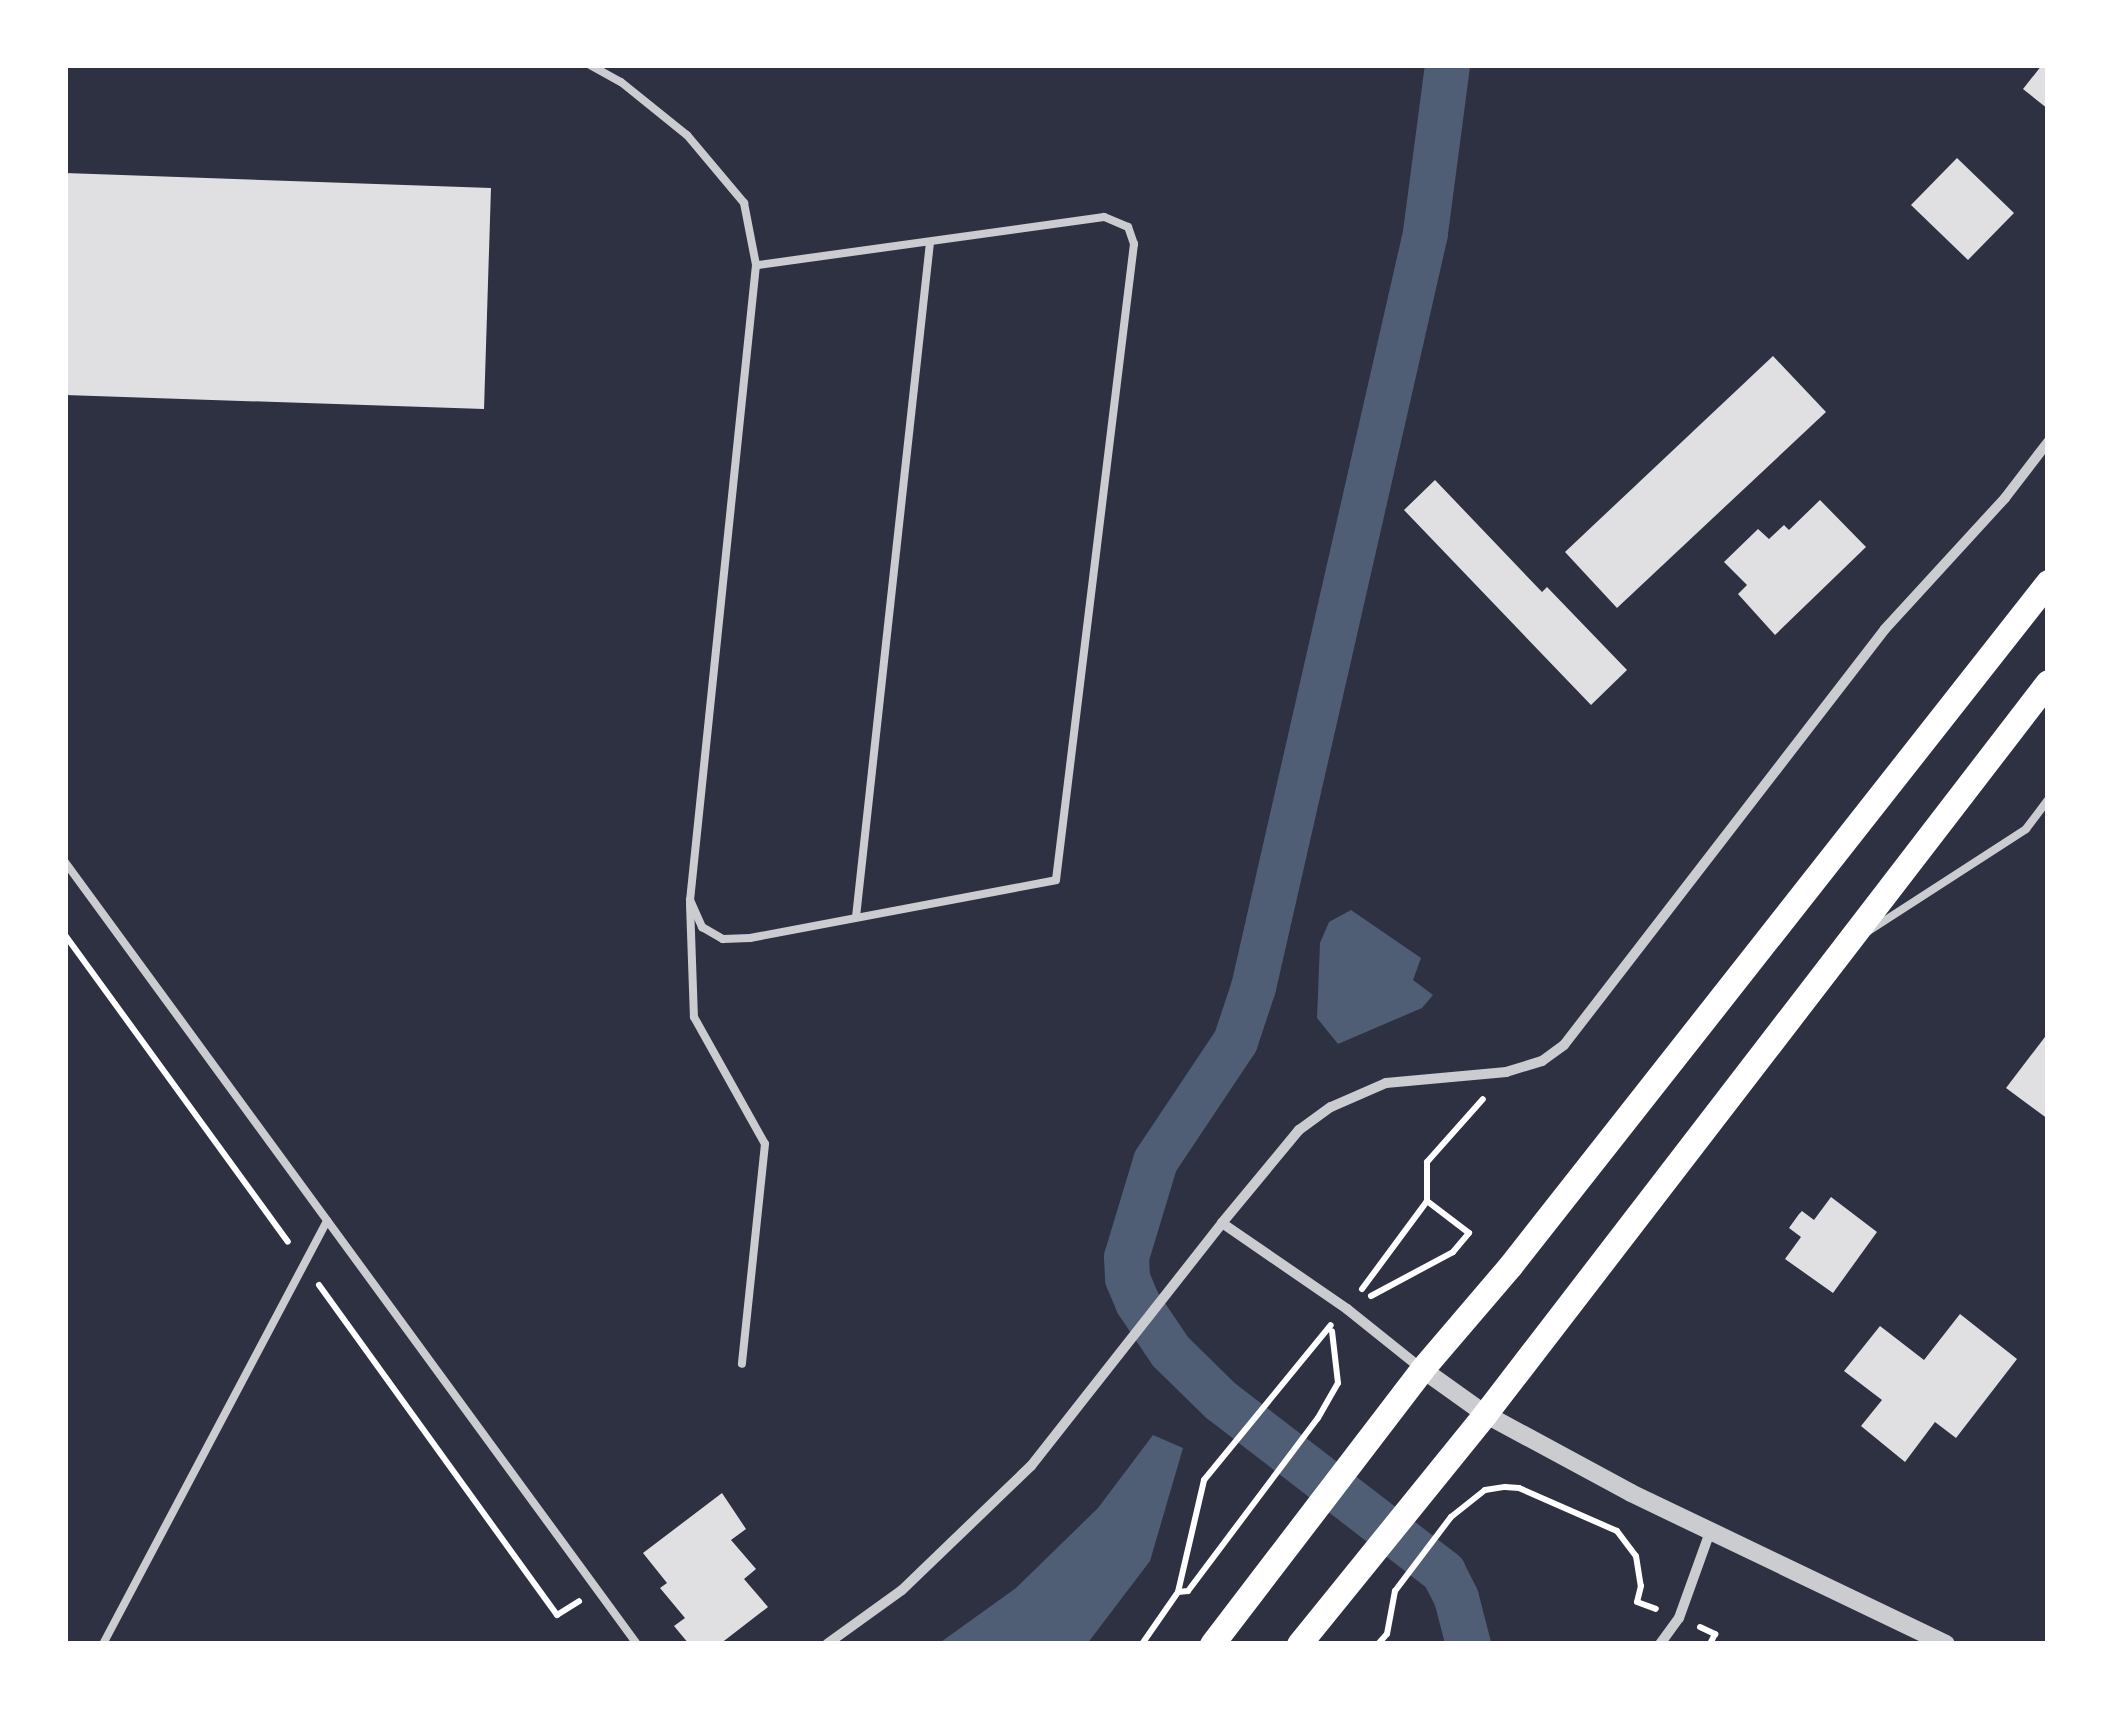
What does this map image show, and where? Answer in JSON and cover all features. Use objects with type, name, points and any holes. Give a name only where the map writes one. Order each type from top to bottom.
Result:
[{"type":"main road","points":[[1212,1644],[1422,1369],[1510,1266],[2048,582]]},
{"type":"main road","points":[[1299,1644],[1486,1414],[2048,682]]},
{"type":"street","points":[[828,1644],[902,1590],[1032,1466],[1120,1350],[1299,1130],[1331,1107],[1386,1083],[1506,1072],[1542,1061],[1564,1045],[1885,629],[2005,498],[2048,442]]},
{"type":"street","points":[[1222,1222],[1348,1308],[1422,1369],[1486,1414],[1710,1532],[1946,1644]]},
{"type":"street","points":[[1660,1644],[1679,1618],[1710,1532]]},
{"type":"lane","points":[[590,65],[621,82],[687,135],[710,162],[744,203],[756,265],[690,900],[694,1018],[765,1144],[742,1364]]},
{"type":"lane","points":[[690,900],[702,926],[723,938],[856,918],[1056,880],[1134,244],[1128,227],[1104,218],[756,265]]},
{"type":"lane","points":[[856,918],[930,242]]},
{"type":"lane","points":[[1843,948],[2026,829],[2048,800]]},
{"type":"lane","points":[[65,862],[636,1644]]},
{"type":"lane","points":[[103,1644],[327,1220]]},
{"type":"path","points":[[65,935],[557,1614],[596,1589]]},
{"type":"path","points":[[1142,1644],[1178,1592],[1204,1480],[1348,1308],[1427,1201],[1427,1162],[1506,1072]]},
{"type":"path","points":[[1348,1308],[1454,1252],[1470,1233],[1427,1201]]},
{"type":"path","points":[[1178,1592],[1188,1590],[1318,1418],[1338,1383],[1331,1326]]},
{"type":"path","points":[[1378,1644],[1387,1634],[1395,1590],[1451,1516],[1484,1490],[1512,1487],[1617,1531],[1636,1556],[1640,1586],[1637,1602],[1679,1618]]},
{"type":"water","points":[[1351,910],[1421,958],[1413,980],[1433,995],[1422,1008],[1338,1044],[1317,1018],[1320,943],[1329,922]]},
{"type":"water","points":[[1153,1435],[1183,1448],[1150,1561],[1087,1644],[938,1644],[1016,1588],[1098,1508]]},
{"type":"building","points":[[2042,65],[2048,65],[2048,109],[2023,89]]},
{"type":"building","points":[[1957,158],[2014,213],[1968,260],[1911,205]]},
{"type":"building","points":[[65,173],[491,188],[484,409],[65,395]]},
{"type":"building","points":[[1773,356],[1826,412],[1617,608],[1565,552]]},
{"type":"building","points":[[1435,480],[1542,592],[1547,587],[1627,670],[1591,705],[1404,510]]},
{"type":"building","points":[[1820,500],[1866,547],[1775,635],[1738,594],[1747,585],[1724,562],[1758,529],[1769,539],[1784,525],[1789,530]]},
{"type":"building","points":[[2048,1033],[2048,1119],[2006,1088]]},
{"type":"building","points":[[1831,1197],[1877,1232],[1833,1293],[1785,1259],[1801,1237],[1789,1228],[1799,1214],[1802,1211],[1814,1220]]},
{"type":"building","points":[[1960,1314],[2017,1359],[1956,1438],[1935,1422],[1905,1462],[1861,1426],[1882,1400],[1844,1371],[1880,1326],[1924,1360]]},
{"type":"building","points":[[722,1493],[746,1529],[731,1540],[756,1569],[744,1579],[768,1607],[720,1644],[689,1644],[674,1626],[685,1618],[660,1588],[667,1583],[643,1553]]},
{"type":"waterway","points":[[1447,65],[1425,233],[1253,987],[1235,1041],[1155,1161],[1126,1257],[1127,1278],[1137,1302],[1170,1351],[1220,1400],[1443,1572],[1456,1598],[1468,1644]]}]
